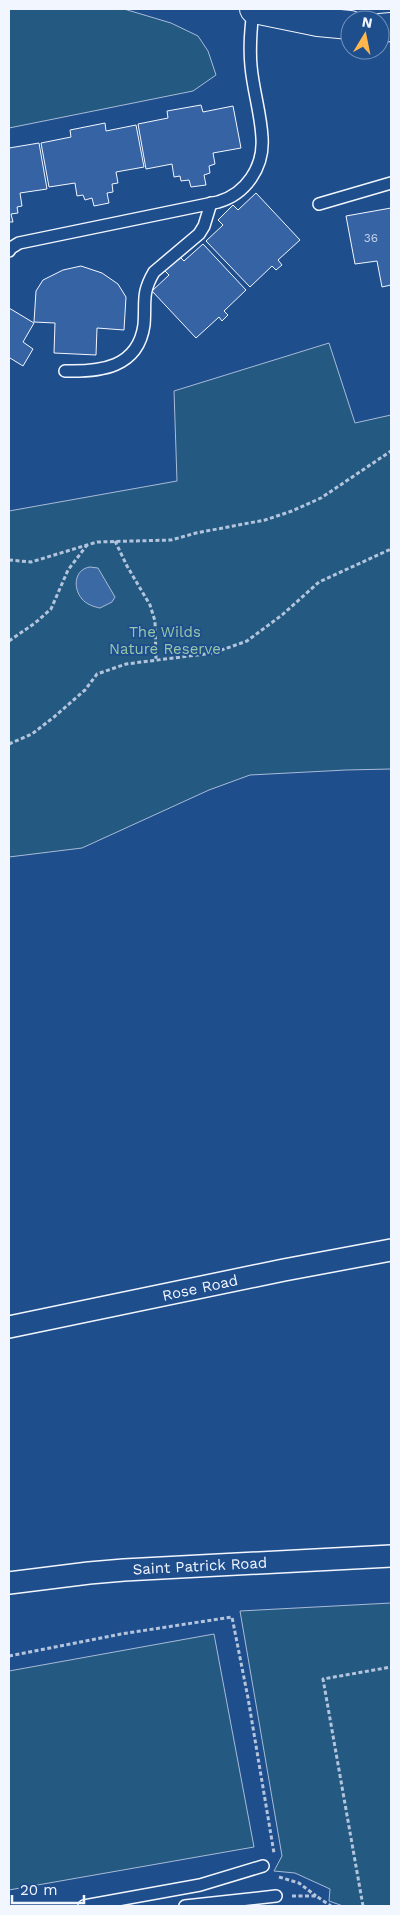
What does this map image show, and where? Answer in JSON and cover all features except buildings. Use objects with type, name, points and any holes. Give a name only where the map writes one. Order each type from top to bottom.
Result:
[{"type":"street","points":[[253,9],[318,22],[340,24]]},
{"type":"street","name":"Rose Road","points":[[9,1327],[284,1270],[391,1250]]},
{"type":"street","name":"Saint Patrick Road","points":[[9,1583],[124,1570],[391,1556]]},
{"type":"lane","points":[[9,251],[20,243],[211,203],[230,198],[241,191],[256,170],[261,153],[262,137],[251,67],[249,40],[253,9]]},
{"type":"lane","points":[[319,204],[391,183]]},
{"type":"lane","points":[[65,371],[82,372],[111,367],[120,364],[129,355],[136,346],[144,326],[144,300],[154,272],[199,234],[204,226],[211,203]]},
{"type":"lane","points":[[84,1906],[200,1886],[263,1866]]},
{"type":"lane","points":[[185,1906],[276,1896]]},
{"type":"path","points":[[9,560],[31,562],[97,542],[171,540],[265,520],[292,512],[321,498],[391,451]]},
{"type":"path","points":[[115,541],[150,605],[155,628],[156,660]]},
{"type":"path","points":[[9,641],[51,609],[68,570],[87,545]]},
{"type":"path","points":[[9,744],[32,734],[54,717],[85,690],[97,674],[126,664],[213,653],[247,641],[282,615],[319,582],[391,548]]},
{"type":"path","points":[[9,1656],[121,1634],[232,1617],[250,1708],[275,1855],[271,1861],[263,1866]]},
{"type":"path","points":[[363,1906],[323,1679],[391,1667]]},
{"type":"path","points":[[271,1876],[286,1878],[299,1883],[331,1906]]},
{"type":"path","points":[[276,1896],[316,1896]]},
{"type":"green space","points":[[9,9],[124,9],[171,23],[198,36],[208,51],[216,75],[193,91],[9,128]]},
{"type":"green space","name":"The Wilds Nature Reserve","points":[[329,343],[355,423],[391,415],[391,769],[250,775],[209,790],[82,848],[9,857],[9,511],[177,481],[174,391]]},
{"type":"green space","points":[[391,1603],[391,1906],[343,1906],[329,1901],[330,1889],[295,1873],[274,1871],[282,1856],[240,1611]]},
{"type":"green space","points":[[214,1634],[254,1847],[9,1890],[9,1671]]},
{"type":"shaded area","points":[[85,568],[98,568],[115,597],[112,602],[100,608],[84,601],[77,589],[78,575]]}]
